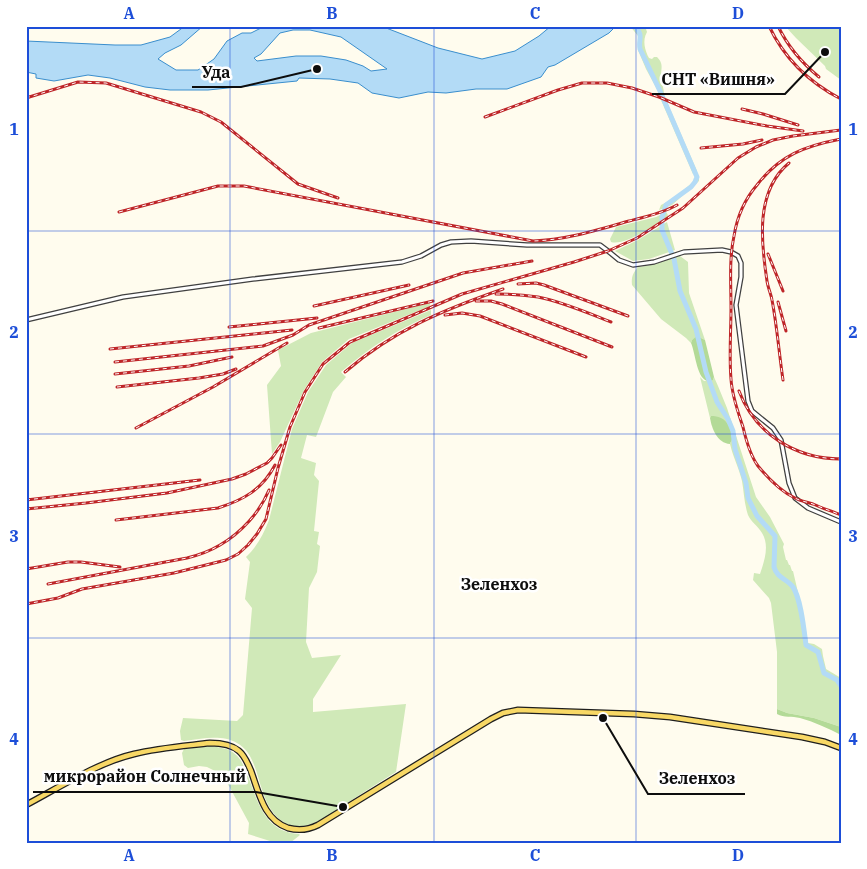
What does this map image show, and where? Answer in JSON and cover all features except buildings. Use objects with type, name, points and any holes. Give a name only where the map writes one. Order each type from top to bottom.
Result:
[{"type":"main road","points":[[26,805],[96,768],[126,756],[202,744],[222,743],[239,750],[244,757],[262,804],[272,818],[285,827],[293,829],[313,828],[491,719],[503,713],[518,710],[670,717],[802,737],[841,748]]},
{"type":"street","points":[[26,320],[123,297],[402,262],[421,256],[441,245],[451,242],[471,241],[527,246],[600,245],[619,260],[632,265],[654,262],[684,252],[722,250],[731,252],[738,256],[741,264],[741,277],[736,305],[748,401],[752,411],[772,428],[781,440],[789,483],[795,498],[808,508],[841,522]]},
{"type":"green space","points":[[630,26],[639,26],[646,29],[645,49],[649,58],[657,57],[661,62],[661,79],[664,94],[658,91],[646,69],[638,50],[638,36]]},
{"type":"green space","points":[[785,26],[841,26],[841,80],[826,69]]},
{"type":"green space","points":[[661,100],[667,102],[697,171],[693,174]]},
{"type":"green space","points":[[699,177],[699,181],[672,205],[659,210],[661,205],[673,199]]},
{"type":"green space","points":[[666,212],[667,217],[640,234],[624,241],[611,242],[610,239],[616,227],[656,217]]},
{"type":"green space","points":[[667,222],[675,250],[649,259],[633,261],[615,251],[638,240]]},
{"type":"green space","points":[[680,256],[688,262],[689,293],[705,340],[699,337],[692,340],[691,343],[661,319],[632,285],[633,275],[638,267]]},
{"type":"green space","points":[[430,303],[430,306],[349,339],[322,362],[304,390],[280,442],[272,454],[267,385],[281,366],[278,350],[311,333]]},
{"type":"green space","points":[[431,310],[431,315],[407,326],[384,340],[341,372],[346,377],[333,392],[316,437],[307,435],[301,458],[316,463],[314,475],[319,481],[314,531],[319,532],[317,544],[320,546],[317,572],[309,588],[306,642],[312,658],[341,655],[313,699],[313,712],[406,704],[396,772],[319,821],[300,827],[292,826],[282,821],[273,813],[267,803],[256,769],[245,750],[231,740],[211,738],[181,740],[180,731],[183,718],[237,721],[243,715],[252,608],[245,599],[250,562],[246,557],[260,540],[269,520],[292,429],[308,392],[326,365],[352,343]]},
{"type":"green space","points":[[696,337],[705,340],[714,377],[713,380],[708,381],[700,374],[691,343]]},
{"type":"green space","points":[[700,377],[704,381],[713,380],[714,377],[727,408],[756,497],[770,517],[784,544],[786,560],[793,571],[808,643],[822,649],[826,669],[841,678],[841,727],[777,709],[777,652],[771,603],[769,598],[753,580],[754,573],[760,574],[766,554],[766,543],[759,528],[748,515],[742,481],[731,449],[731,442],[711,416],[710,418]]},
{"type":"green space","points":[[711,416],[716,416],[727,423],[732,439],[730,444],[718,438],[711,422]]},
{"type":"green space","points":[[777,709],[841,727],[841,735],[821,725],[797,717],[777,714]]},
{"type":"green space","points":[[209,746],[226,749],[236,755],[242,763],[257,800],[268,819],[286,832],[300,835],[290,843],[270,843],[270,841],[248,834],[249,823],[229,786],[219,773],[207,767],[188,768],[184,765],[182,753],[184,749]]},
{"type":"water","points":[[185,26],[203,26],[181,45],[158,59],[176,70],[198,70],[214,59],[227,41],[242,33],[251,33],[265,26],[381,26],[438,48],[482,59],[515,51],[551,26],[616,26],[609,33],[555,65],[548,67],[541,77],[507,89],[476,89],[446,93],[428,92],[399,98],[372,93],[358,83],[330,79],[299,78],[297,81],[208,90],[170,90],[145,87],[110,78],[88,75],[54,81],[36,78],[36,74],[26,72],[26,41],[141,45],[170,37]],"holes":[[[293,30],[310,30],[341,37],[387,69],[371,71],[346,60],[321,56],[296,56],[257,61],[254,58],[261,54],[280,33]]]},
{"type":"waterway","points":[[635,26],[640,35],[640,49],[697,177],[691,187],[666,205],[662,217],[662,230],[674,259],[680,291],[696,329],[706,372],[717,402],[733,431],[735,449],[746,483],[748,498],[757,516],[775,536],[775,571],[791,584],[796,592],[802,615],[806,645],[818,652],[824,673],[837,680],[841,686]]},
{"type":"railway","points":[[769,26],[790,59],[819,85],[841,99]]},
{"type":"railway","points":[[778,26],[796,53],[819,77]]},
{"type":"railway","points":[[26,98],[78,82],[106,83],[201,112],[221,122],[298,184],[338,198]]},
{"type":"railway","points":[[485,117],[582,83],[607,83],[632,88],[694,112],[803,131]]},
{"type":"railway","points":[[742,109],[798,125]]},
{"type":"railway","points":[[26,604],[58,598],[82,589],[174,573],[226,560],[238,554],[257,534],[266,519],[290,427],[305,392],[323,364],[350,342],[462,294],[608,251],[637,238],[683,208],[738,158],[756,147],[773,140],[841,130]]},
{"type":"railway","points":[[841,139],[816,145],[784,159],[766,175],[745,202],[737,222],[731,254],[730,352],[734,398],[749,447],[758,466],[784,492],[799,500],[841,515]]},
{"type":"railway","points":[[701,148],[762,140]]},
{"type":"railway","points":[[783,380],[774,310],[767,284],[762,234],[763,218],[770,188],[789,163]]},
{"type":"railway","points":[[119,212],[218,186],[244,186],[533,241],[581,234],[654,214],[677,205]]},
{"type":"railway","points":[[768,254],[783,291]]},
{"type":"railway","points":[[115,362],[263,346],[293,335],[309,325],[463,273],[532,261]]},
{"type":"railway","points":[[518,284],[536,283],[544,285],[628,316]]},
{"type":"railway","points":[[314,306],[409,285]]},
{"type":"railway","points":[[345,372],[382,344],[420,323],[440,313],[503,289]]},
{"type":"railway","points":[[496,294],[512,294],[547,299],[611,322]]},
{"type":"railway","points":[[319,328],[433,301]]},
{"type":"railway","points":[[476,301],[491,301],[502,304],[612,347]]},
{"type":"railway","points":[[778,302],[786,331]]},
{"type":"railway","points":[[445,315],[462,313],[480,316],[586,357]]},
{"type":"railway","points":[[229,327],[317,318]]},
{"type":"railway","points":[[110,349],[292,330]]},
{"type":"railway","points":[[136,428],[213,387],[287,343]]},
{"type":"railway","points":[[115,374],[189,366],[232,357]]},
{"type":"railway","points":[[117,387],[199,378],[223,374],[236,369]]},
{"type":"railway","points":[[739,391],[755,420],[779,441],[793,449],[808,454],[824,458],[841,459]]},
{"type":"railway","points":[[26,509],[167,493],[232,479],[267,463],[281,445]]},
{"type":"railway","points":[[116,520],[218,508],[227,505],[251,493],[264,481],[275,465]]},
{"type":"railway","points":[[26,500],[200,480]]},
{"type":"railway","points":[[48,584],[187,558],[208,551],[228,540],[242,528],[255,514],[269,490]]},
{"type":"railway","points":[[26,569],[68,562],[120,567]]},
{"type":"place","name":"СНТ «Вишня»","points":[[825,52]]},
{"type":"place","name":"Уда","points":[[317,69]]},
{"type":"place","name":"Зеленхоз","points":[[603,718]]},
{"type":"place","name":"микрорайон Солнечный","points":[[343,807]]},
{"type":"district","name":"Зеленхоз","points":[[499,584]]}]
